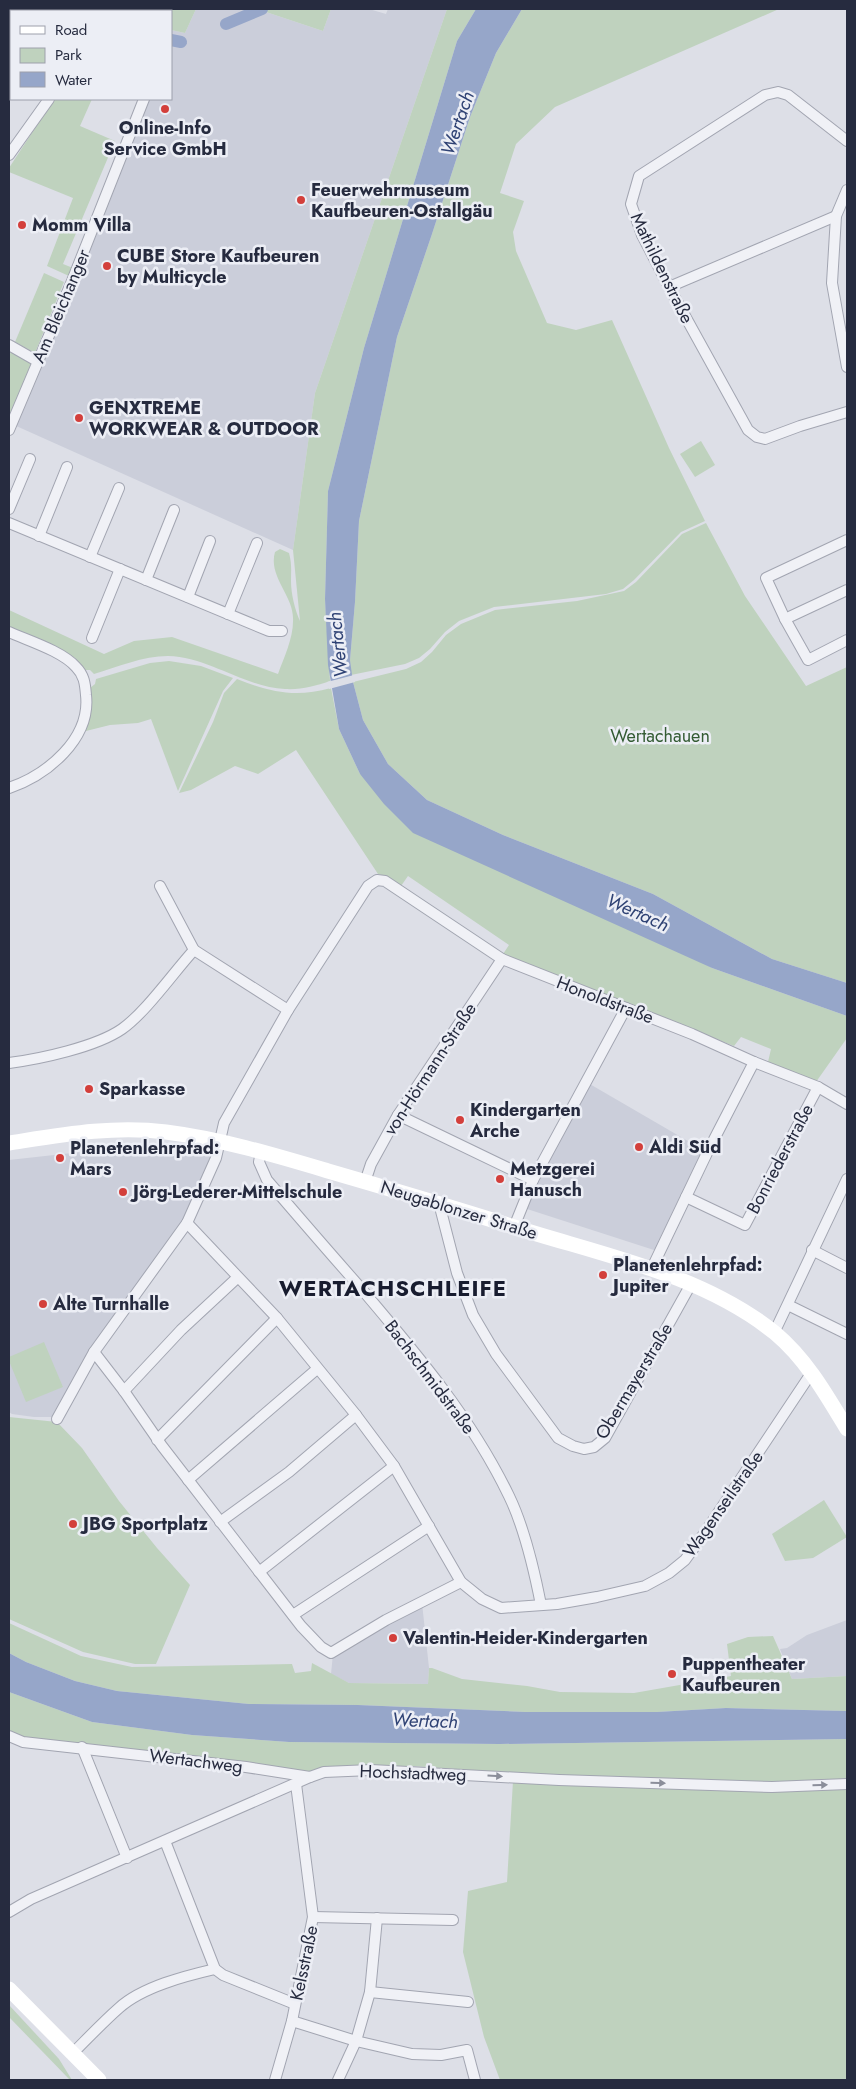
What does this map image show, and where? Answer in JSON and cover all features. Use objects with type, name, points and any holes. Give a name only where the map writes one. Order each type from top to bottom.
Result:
[{"type":"street","name":"Mathildenstraße","points":[[847,142],[788,95],[778,92],[764,94],[639,176],[631,204],[642,235],[748,430],[757,437],[765,438],[847,412]]},
{"type":"street","points":[[9,155],[48,100]]},
{"type":"street","name":"Am Bleichanger","points":[[9,430],[72,281],[144,100]]},
{"type":"street","points":[[847,190],[836,216],[832,283],[844,338],[847,367]]},
{"type":"street","points":[[669,287],[836,216]]},
{"type":"street","points":[[9,345],[37,361]]},
{"type":"street","points":[[9,508],[30,458]]},
{"type":"street","points":[[39,536],[67,467]]},
{"type":"street","points":[[90,557],[119,488]]},
{"type":"street","points":[[146,580],[174,510]]},
{"type":"street","points":[[9,523],[269,631],[282,631]]},
{"type":"street","points":[[847,540],[766,578],[785,619],[808,660],[847,640]]},
{"type":"street","points":[[188,597],[210,541]]},
{"type":"street","points":[[228,614],[257,543]]},
{"type":"street","points":[[92,638],[120,569]]},
{"type":"street","points":[[785,619],[847,590]]},
{"type":"street","points":[[9,632],[65,657],[75,665],[85,680],[87,698],[85,716],[76,736],[62,755],[41,773],[9,788]]},
{"type":"street","name":"Honoldstraße","points":[[288,1010],[372,882],[377,880],[385,881],[502,958],[818,1087],[847,1104]]},
{"type":"street","points":[[57,1420],[94,1352],[187,1223],[216,1158],[224,1123],[288,1010],[194,950],[160,886]]},
{"type":"street","points":[[9,1063],[38,1059],[103,1039],[121,1029],[135,1018],[194,950]]},
{"type":"street","name":"von-Hörmann-Straße","points":[[365,1182],[371,1164],[398,1115],[502,958]]},
{"type":"street","points":[[514,1227],[533,1180],[626,1008]]},
{"type":"street","points":[[651,1270],[754,1062]]},
{"type":"street","name":"Bonriederstraße","points":[[686,1197],[744,1226],[818,1087]]},
{"type":"street","points":[[398,1115],[533,1180]]},
{"type":"street","name":"Neugablonzer Straße","points":[[9,1143],[93,1131],[131,1130],[165,1132],[221,1140],[442,1203],[651,1270],[691,1284],[739,1309],[774,1333],[797,1354],[812,1372],[847,1429]]},
{"type":"street","name":"Bachschmidstraße","points":[[262,1151],[259,1162],[267,1180],[419,1356],[460,1411],[491,1461],[510,1498],[526,1544],[541,1605]]},
{"type":"street","points":[[774,1333],[847,1179]]},
{"type":"street","name":"Obermayerstraße","points":[[442,1203],[441,1211],[457,1273],[473,1315],[496,1354],[558,1438],[573,1446],[584,1449],[594,1447],[605,1438],[691,1284]]},
{"type":"street","points":[[94,1352],[124,1391],[157,1440],[220,1522],[292,1615],[321,1647],[331,1653],[386,1620],[461,1582],[394,1466],[356,1416],[276,1318],[187,1223]]},
{"type":"street","points":[[812,1250],[847,1268]]},
{"type":"street","points":[[124,1391],[181,1330],[237,1278]]},
{"type":"street","points":[[788,1305],[847,1334]]},
{"type":"street","points":[[157,1440],[276,1318]]},
{"type":"street","points":[[188,1480],[318,1369]]},
{"type":"street","name":"Wagenseilstraße","points":[[461,1582],[482,1599],[501,1608],[541,1605],[596,1597],[645,1586],[669,1573],[685,1560],[706,1531],[812,1372]]},
{"type":"street","points":[[220,1522],[289,1472],[356,1416]]},
{"type":"street","points":[[259,1572],[394,1466]]},
{"type":"street","points":[[292,1615],[429,1526]]},
{"type":"street","name":"Wertachweg","points":[[9,1736],[23,1742],[82,1747],[246,1767],[310,1777]]},
{"type":"street","points":[[82,1747],[127,1858]]},
{"type":"street","name":"Hochstadtweg","points":[[9,1912],[31,1899],[324,1772],[370,1770],[559,1780],[772,1787],[847,1784]]},
{"type":"street","name":"Kelsstraße","points":[[276,2080],[292,2021],[313,1917],[296,1784]]},
{"type":"street","points":[[165,1841],[215,1969],[223,1976],[295,2004]]},
{"type":"street","points":[[313,1917],[453,1920]]},
{"type":"street","points":[[338,2080],[356,2041],[370,1992],[377,1918]]},
{"type":"street","points":[[72,2054],[120,2007],[140,1994],[169,1982],[215,1969]]},
{"type":"street","points":[[9,1989],[99,2080]]},
{"type":"street","points":[[370,1992],[468,2002]]},
{"type":"street","points":[[292,2021],[356,2041],[412,2054],[441,2055],[467,2050],[475,2080]]},
{"type":"shaded area","points":[[196,9],[257,9],[323,31],[331,9],[369,9],[386,14],[388,9],[447,9],[315,393],[293,550],[14,425],[149,100],[172,100],[172,30],[185,33]]},
{"type":"shaded area","points":[[588,1083],[705,1151],[657,1251],[524,1208]]},
{"type":"shaded area","points":[[99,1150],[214,1156],[186,1223],[55,1417],[12,1414],[9,1412],[9,1160]]},
{"type":"shaded area","name":"Valentin-Heider-Kindergarten","points":[[422,1603],[429,1668],[428,1684],[349,1683],[331,1674],[333,1654]]},
{"type":"shaded area","points":[[847,1620],[847,1676],[792,1679],[780,1649],[787,1648],[807,1635]]},
{"type":"green space","points":[[196,9],[185,33],[172,30],[172,10],[32,10]]},
{"type":"green space","points":[[257,9],[331,9],[323,31]]},
{"type":"green space","points":[[447,9],[476,9],[457,41],[364,348],[328,491],[325,599],[330,681],[297,689],[270,687],[198,661],[168,656],[140,660],[94,674],[90,670],[84,670],[75,658],[66,653],[9,627],[9,610],[104,654],[134,641],[172,637],[278,674],[290,640],[293,618],[289,601],[275,569],[275,552],[280,549],[289,553],[291,586],[300,621],[293,550],[315,393]]},
{"type":"green space","points":[[522,9],[779,9],[555,107],[516,144],[500,193],[524,201],[513,232],[516,251],[547,323],[576,330],[612,320],[669,448],[705,521],[681,532],[623,589],[606,594],[494,607],[459,621],[419,658],[405,664],[351,675],[350,660],[359,521],[397,337],[470,117],[496,53]]},
{"type":"green space","points":[[53,100],[92,100],[80,126],[115,141],[63,264],[73,268],[69,276],[47,266],[73,198],[9,172],[9,168]]},
{"type":"green space","points":[[44,273],[64,282],[35,353],[15,342]]},
{"type":"green space","points":[[11,351],[33,364],[9,419],[9,357]]},
{"type":"green space","points":[[701,441],[715,465],[695,477],[680,454]]},
{"type":"green space","name":"Wertachauen","points":[[706,523],[745,596],[806,686],[847,667],[847,983],[772,959],[653,894],[503,835],[427,800],[388,764],[363,720],[353,682],[406,669],[421,662],[446,635],[461,624],[495,610],[577,601],[624,591],[636,582],[682,534]]},
{"type":"green space","points":[[169,661],[201,666],[233,678],[223,691],[178,791],[151,719],[138,723],[110,725],[82,732],[90,688],[95,684],[96,679],[150,663]]},
{"type":"green space","points":[[237,679],[283,692],[306,693],[331,688],[339,729],[360,774],[712,968],[847,1016],[847,1038],[816,1082],[768,1062],[771,1049],[741,1037],[734,1046],[503,954],[509,945],[408,876],[401,886],[378,874],[296,750],[258,774],[235,766],[191,790],[179,793],[213,722],[224,693]]},
{"type":"green space","points":[[44,1342],[63,1387],[26,1402],[9,1357]]},
{"type":"green space","name":"JBG Sportplatz","points":[[9,1417],[57,1422],[82,1448],[119,1501],[190,1585],[156,1664],[135,1664],[83,1652],[9,1619]]},
{"type":"green space","points":[[824,1500],[847,1537],[813,1558],[785,1561],[772,1534]]},
{"type":"green space","points":[[9,1623],[81,1656],[132,1667],[292,1664],[295,1673],[311,1671],[312,1663],[349,1683],[428,1684],[429,1668],[432,1668],[462,1679],[527,1686],[560,1692],[634,1693],[731,1676],[727,1644],[748,1637],[773,1636],[792,1679],[847,1676],[847,1711],[726,1708],[657,1712],[525,1712],[358,1705],[249,1704],[117,1691],[75,1681],[26,1662],[9,1653]]},
{"type":"green space","points":[[9,1692],[92,1722],[192,1735],[289,1742],[500,1744],[847,1739],[847,1780],[771,1784],[557,1776],[412,1766],[368,1766],[309,1775],[23,1740],[9,1734]]},
{"type":"green space","points":[[513,1781],[847,1786],[847,2080],[500,2080],[484,2037],[463,1952],[468,1891],[507,1882]]},
{"type":"green space","points":[[9,2005],[59,2059],[72,2080],[9,2017]]},
{"type":"water","name":"Wertach","points":[[476,9],[522,9],[496,53],[470,117],[397,337],[359,521],[350,660],[353,682],[363,720],[388,764],[427,800],[503,835],[653,894],[772,959],[847,983],[847,1016],[712,968],[413,833],[384,804],[360,774],[339,729],[328,665],[325,599],[328,491],[364,348],[457,41]]},
{"type":"water","name":"Wertach","points":[[9,1653],[26,1662],[75,1681],[117,1691],[249,1704],[358,1705],[525,1712],[657,1712],[726,1708],[847,1711],[847,1739],[500,1744],[289,1742],[192,1735],[92,1722],[9,1692]]},
{"type":"pier","points":[[354,675],[355,682],[329,689],[327,682]]},
{"type":"waterway","points":[[226,24],[262,9]]},
{"type":"waterway","points":[[172,40],[181,42]]},
{"type":"place","name":"Online-Info Service GmbH","points":[[165,109]]},
{"type":"place","name":"Feuerwehrmuseum Kaufbeuren-Ostallgäu","points":[[301,200]]},
{"type":"place","name":"Momm Villa","points":[[22,225]]},
{"type":"place","name":"CUBE Store Kaufbeuren by Multicycle","points":[[107,266]]},
{"type":"place","name":"GENXTREME WORKWEAR & OUTDOOR","points":[[79,418]]},
{"type":"place","name":"Sparkasse","points":[[89,1089]]},
{"type":"place","name":"Kindergarten Arche","points":[[460,1120]]},
{"type":"place","name":"Aldi Süd","points":[[639,1147]]},
{"type":"place","name":"Planetenlehrpfad: Mars","points":[[60,1158]]},
{"type":"place","name":"Metzgerei Hanusch","points":[[500,1179]]},
{"type":"place","name":"Jörg-Lederer-Mittelschule","points":[[123,1192]]},
{"type":"place","name":"Planetenlehrpfad: Jupiter","points":[[603,1275]]},
{"type":"place","name":"Alte Turnhalle","points":[[43,1304]]},
{"type":"place","name":"JBG Sportplatz","points":[[73,1524]]},
{"type":"place","name":"Valentin-Heider-Kindergarten","points":[[393,1638]]},
{"type":"place","name":"Puppentheater Kaufbeuren","points":[[672,1674]]},
{"type":"district","name":"WERTACHSCHLEIFE","points":[[393,1288]]}]
